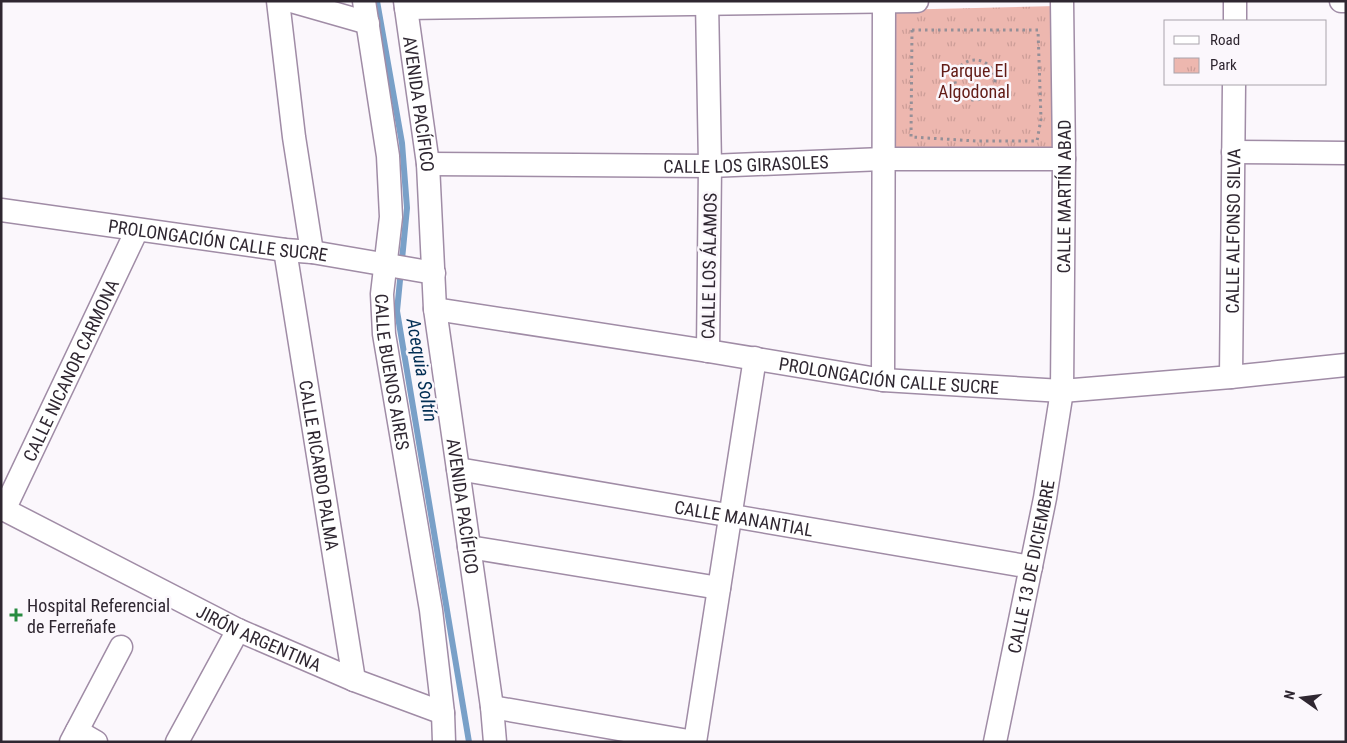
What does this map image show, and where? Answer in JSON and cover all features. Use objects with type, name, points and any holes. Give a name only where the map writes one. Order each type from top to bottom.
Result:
[{"type":"street","points":[[278,1],[294,137],[312,252]]},
{"type":"street","points":[[291,1],[366,12]]},
{"type":"street","points":[[406,4],[917,1]]},
{"type":"street","name":"CALLE MARTÍN ABAD","points":[[1062,1],[1064,159],[1062,391]]},
{"type":"street","points":[[1235,1],[1235,20]]},
{"type":"street","points":[[1341,1],[1346,1]]},
{"type":"street","points":[[883,380],[882,159],[884,2]]},
{"type":"street","name":"CALLE LOS ÁLAMOS","points":[[707,3],[710,166],[708,351]]},
{"type":"street","name":"AVENIDA PACÍFICO","points":[[406,4],[428,164],[406,268],[435,309],[492,707],[495,742]]},
{"type":"street","name":"CALLE BUENOS AIRES","points":[[366,12],[388,156],[391,217],[406,268],[382,294],[384,334],[431,610],[443,713],[444,742]]},
{"type":"street","name":"CALLE ALFONSO SILVA","points":[[1231,377],[1234,85]]},
{"type":"street","points":[[1233,152],[1346,153]]},
{"type":"street","name":"CALLE LOS GIRASOLES","points":[[428,164],[710,166],[882,159],[1064,159]]},
{"type":"street","name":"PROLONGACIÓN CALLE SUCRE","points":[[1,210],[285,250],[312,252],[406,268]]},
{"type":"street","name":"CALLE NICANOR CARMONA","points":[[3,509],[137,230]]},
{"type":"street","name":"CALLE RICARDO PALMA","points":[[285,250],[354,680]]},
{"type":"street","name":"PROLONGACIÓN CALLE SUCRE","points":[[435,309],[755,358],[883,380],[1062,391],[1346,365]]},
{"type":"street","points":[[492,707],[694,742],[755,358]]},
{"type":"street","name":"CALLE 13 DE DICIEMBRE","points":[[995,742],[1045,498],[1062,391]]},
{"type":"street","name":"CALLE MANANTIAL","points":[[458,469],[1030,567]]},
{"type":"street","name":"JIRÓN ARGENTINA","points":[[3,509],[238,630],[354,680],[443,713]]},
{"type":"street","points":[[469,546],[719,588]]},
{"type":"street","points":[[177,742],[238,630]]},
{"type":"street","points":[[96,742],[74,736],[121,647]]},
{"type":"path","points":[[912,30],[973,30],[1038,30],[1041,120],[1037,141],[976,141],[911,137],[912,30]]},
{"type":"path","points":[[974,60],[985,62],[991,66],[996,78],[995,86],[988,96],[975,100],[963,96],[958,91],[955,78],[961,66],[966,62],[974,60]]},
{"type":"green space","name":"Parque El Algodonal","points":[[1056,6],[1058,154],[889,150],[891,10]]},
{"type":"waterway","name":"Acequia Soltín","points":[[377,1],[402,143],[407,208],[397,311],[469,742]]},
{"type":"place","name":"Hospital Referencial de Ferreñafe","points":[[16,615]]}]
